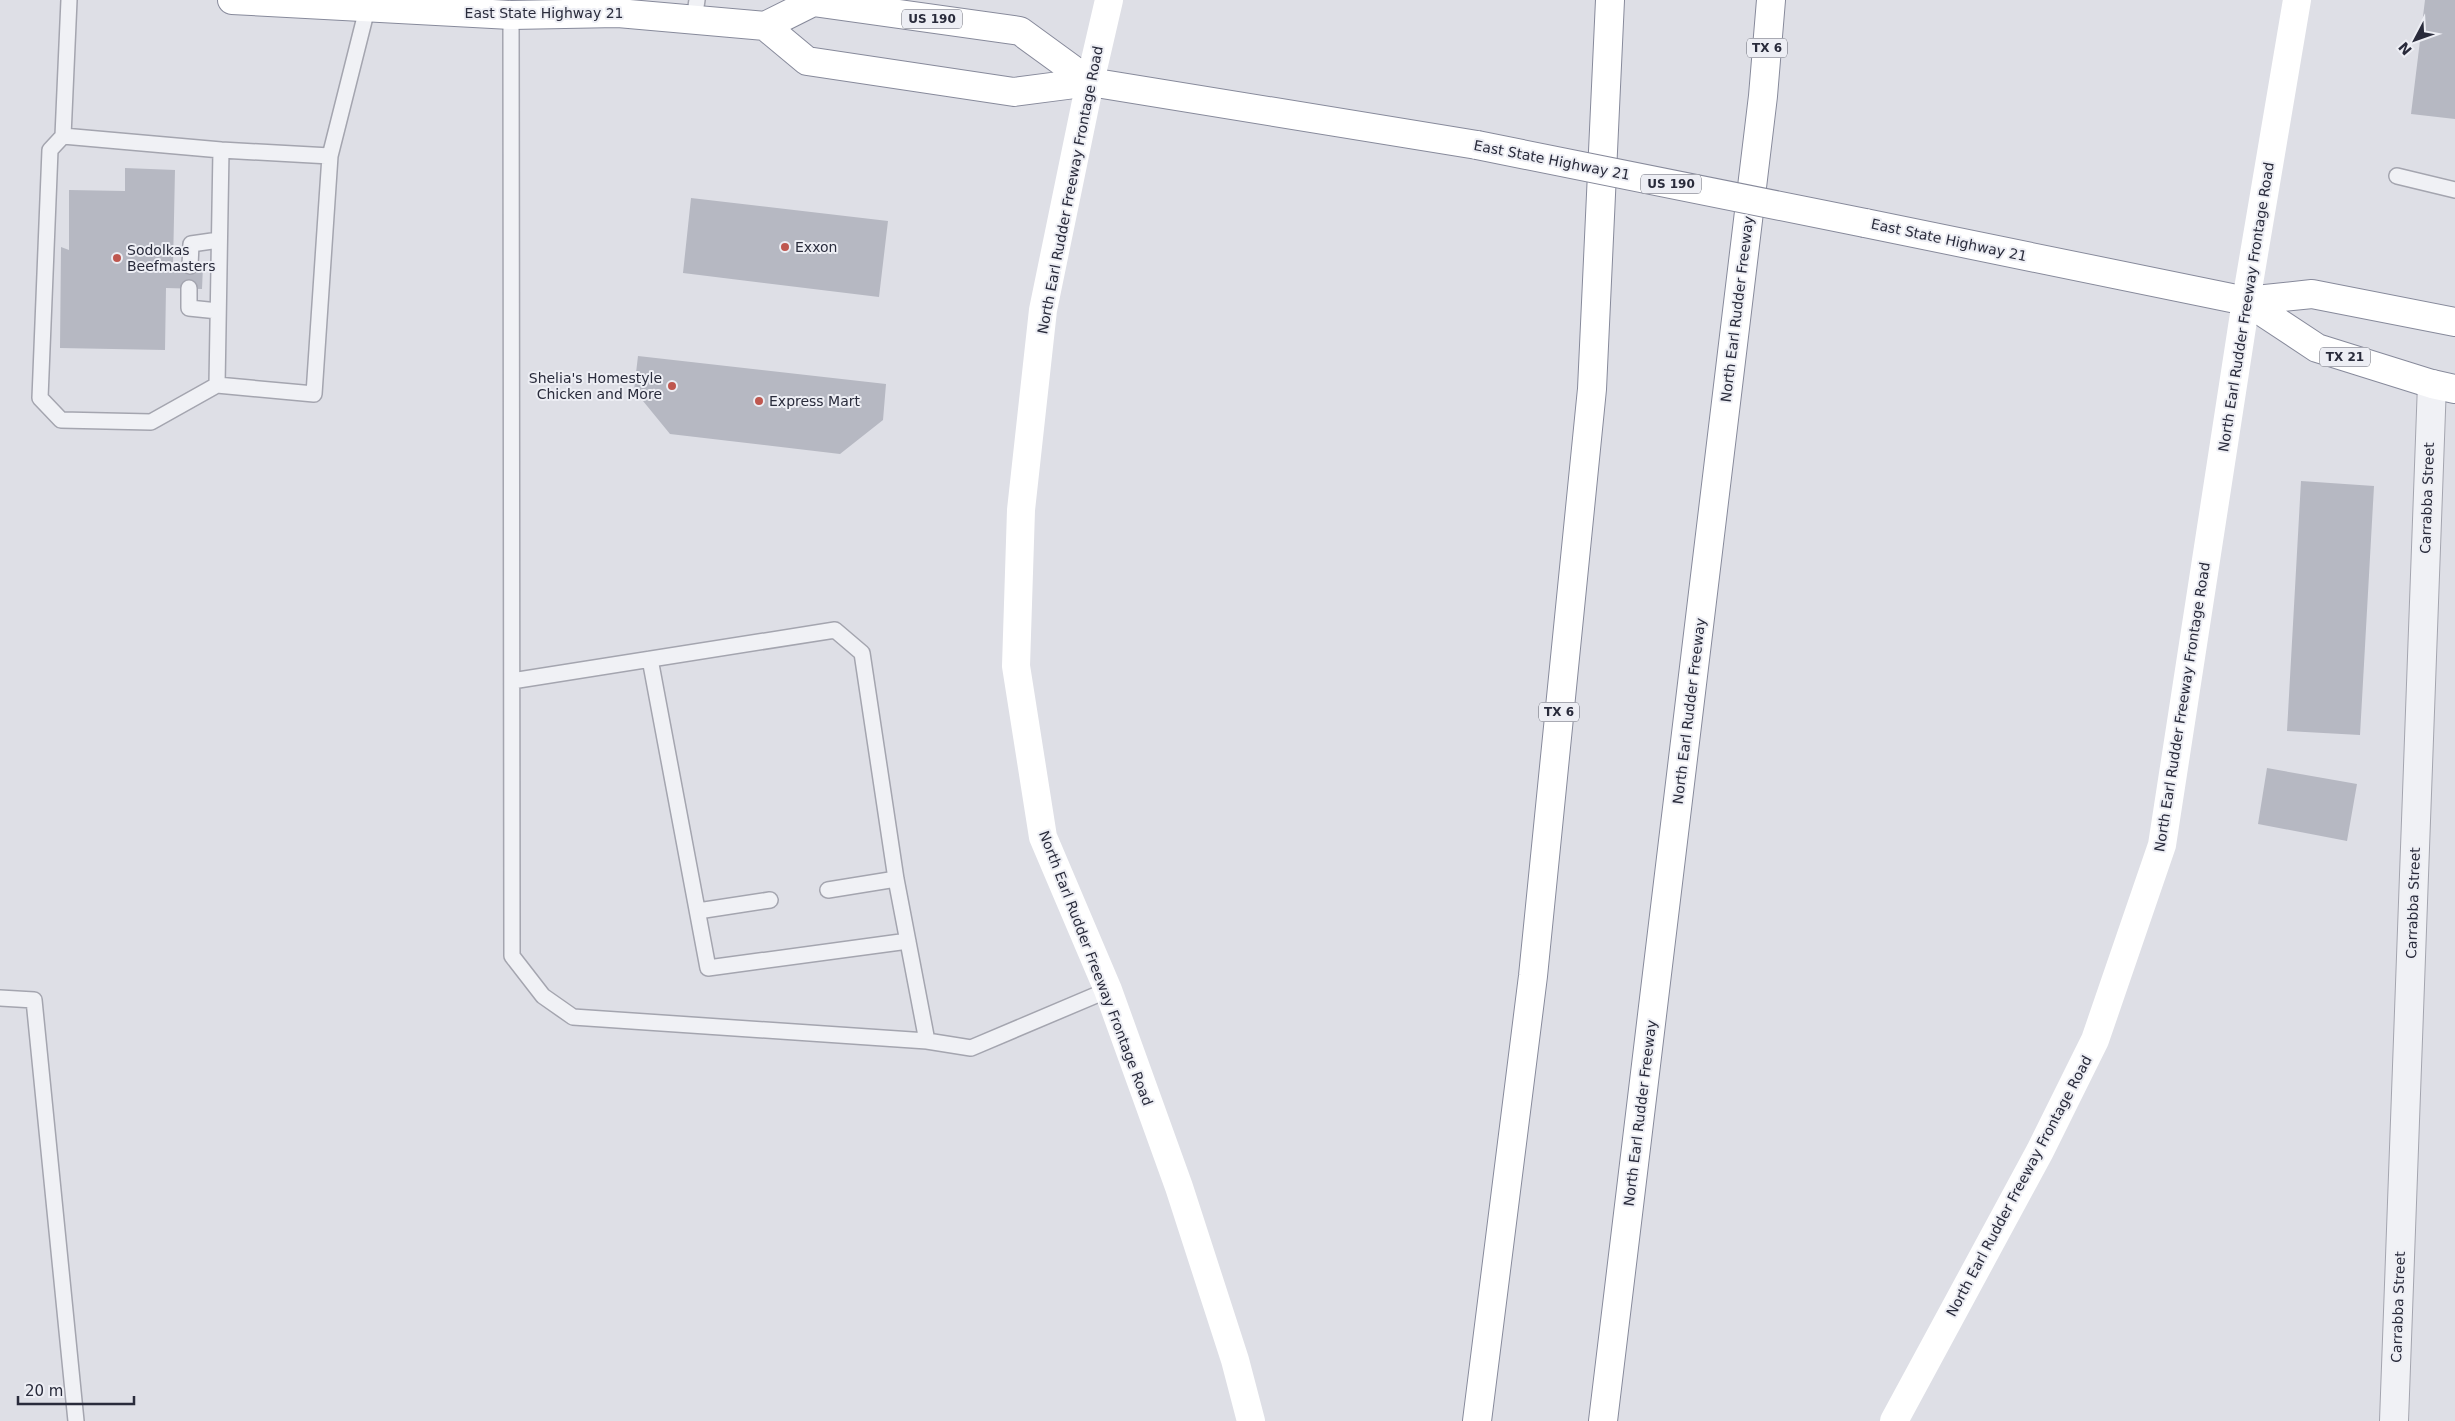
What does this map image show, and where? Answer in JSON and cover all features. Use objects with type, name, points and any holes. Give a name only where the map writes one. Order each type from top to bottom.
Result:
[{"type":"main road","name":"East State Highway 21","points":[[232,0],[367,9],[511,15],[696,10],[765,26],[806,60],[1014,92],[1090,82],[1476,145],[2246,301],[2312,294],[2455,322]]},
{"type":"main road","name":"North Earl Rudder Freeway Frontage Road","points":[[1109,0],[1090,82],[1043,310],[1021,510],[1016,666],[1043,837],[1108,990],[1179,1187],[1235,1360],[1251,1421]]},
{"type":"main road","name":"TX 6","points":[[1477,1421],[1533,976],[1592,389],[1610,0]]},
{"type":"main road","name":"North Earl Rudder Freeway","points":[[1603,1421],[1763,96],[1771,0]]},
{"type":"main road","name":"North Earl Rudder Freeway Frontage Road","points":[[1894,1421],[2040,1151],[2096,1040],[2162,845],[2246,301],[2297,0]]},
{"type":"main road","name":"East State Highway 21","points":[[765,26],[813,2],[906,8],[1020,31],[1090,82]]},
{"type":"main road","name":"East State Highway 21","points":[[2246,301],[2317,348],[2443,387]]},
{"type":"street","name":"Carrabba Street","points":[[2394,1421],[2443,387]]},
{"type":"lane","points":[[69,0],[63,136],[50,150],[40,398],[61,420],[150,422],[217,385],[314,394],[330,156],[367,9]]},
{"type":"lane","points":[[511,15],[512,956],[543,996],[573,1017],[926,1041],[971,1048],[1108,990]]},
{"type":"lane","points":[[63,136],[221,150],[330,156]]},
{"type":"lane","points":[[217,385],[221,150]]},
{"type":"lane","points":[[2397,176],[2455,190]]},
{"type":"lane","points":[[190,266],[191,244],[219,240]]},
{"type":"lane","points":[[189,288],[189,308],[218,311]]},
{"type":"lane","points":[[512,680],[835,630],[862,653],[896,879],[926,1041]]},
{"type":"lane","points":[[650,659],[708,968],[908,941]]},
{"type":"lane","points":[[828,890],[896,879]]},
{"type":"lane","points":[[698,911],[770,900]]},
{"type":"lane","points":[[0,998],[34,1000],[76,1421]]},
{"type":"building","points":[[2425,0],[2455,0],[2455,119],[2411,114]]},
{"type":"building","name":"Sodolkas Beefmasters","points":[[125,168],[175,170],[173,266],[203,266],[202,289],[166,288],[165,350],[60,348],[61,247],[69,250],[69,190],[125,191]]},
{"type":"building","name":"Exxon","points":[[691,198],[888,221],[879,297],[683,273]]},
{"type":"building","points":[[638,356],[886,384],[883,420],[840,454],[670,434],[634,390]]},
{"type":"building","points":[[2301,481],[2374,486],[2360,735],[2287,731]]},
{"type":"building","points":[[2267,768],[2357,784],[2347,841],[2258,824]]},
{"type":"place","name":"Exxon","points":[[785,247]]},
{"type":"place","name":"Sodolkas Beefmasters","points":[[117,258]]},
{"type":"place","name":"Shelia's Homestyle Chicken and More","points":[[672,386]]},
{"type":"place","name":"Express Mart","points":[[759,401]]}]
